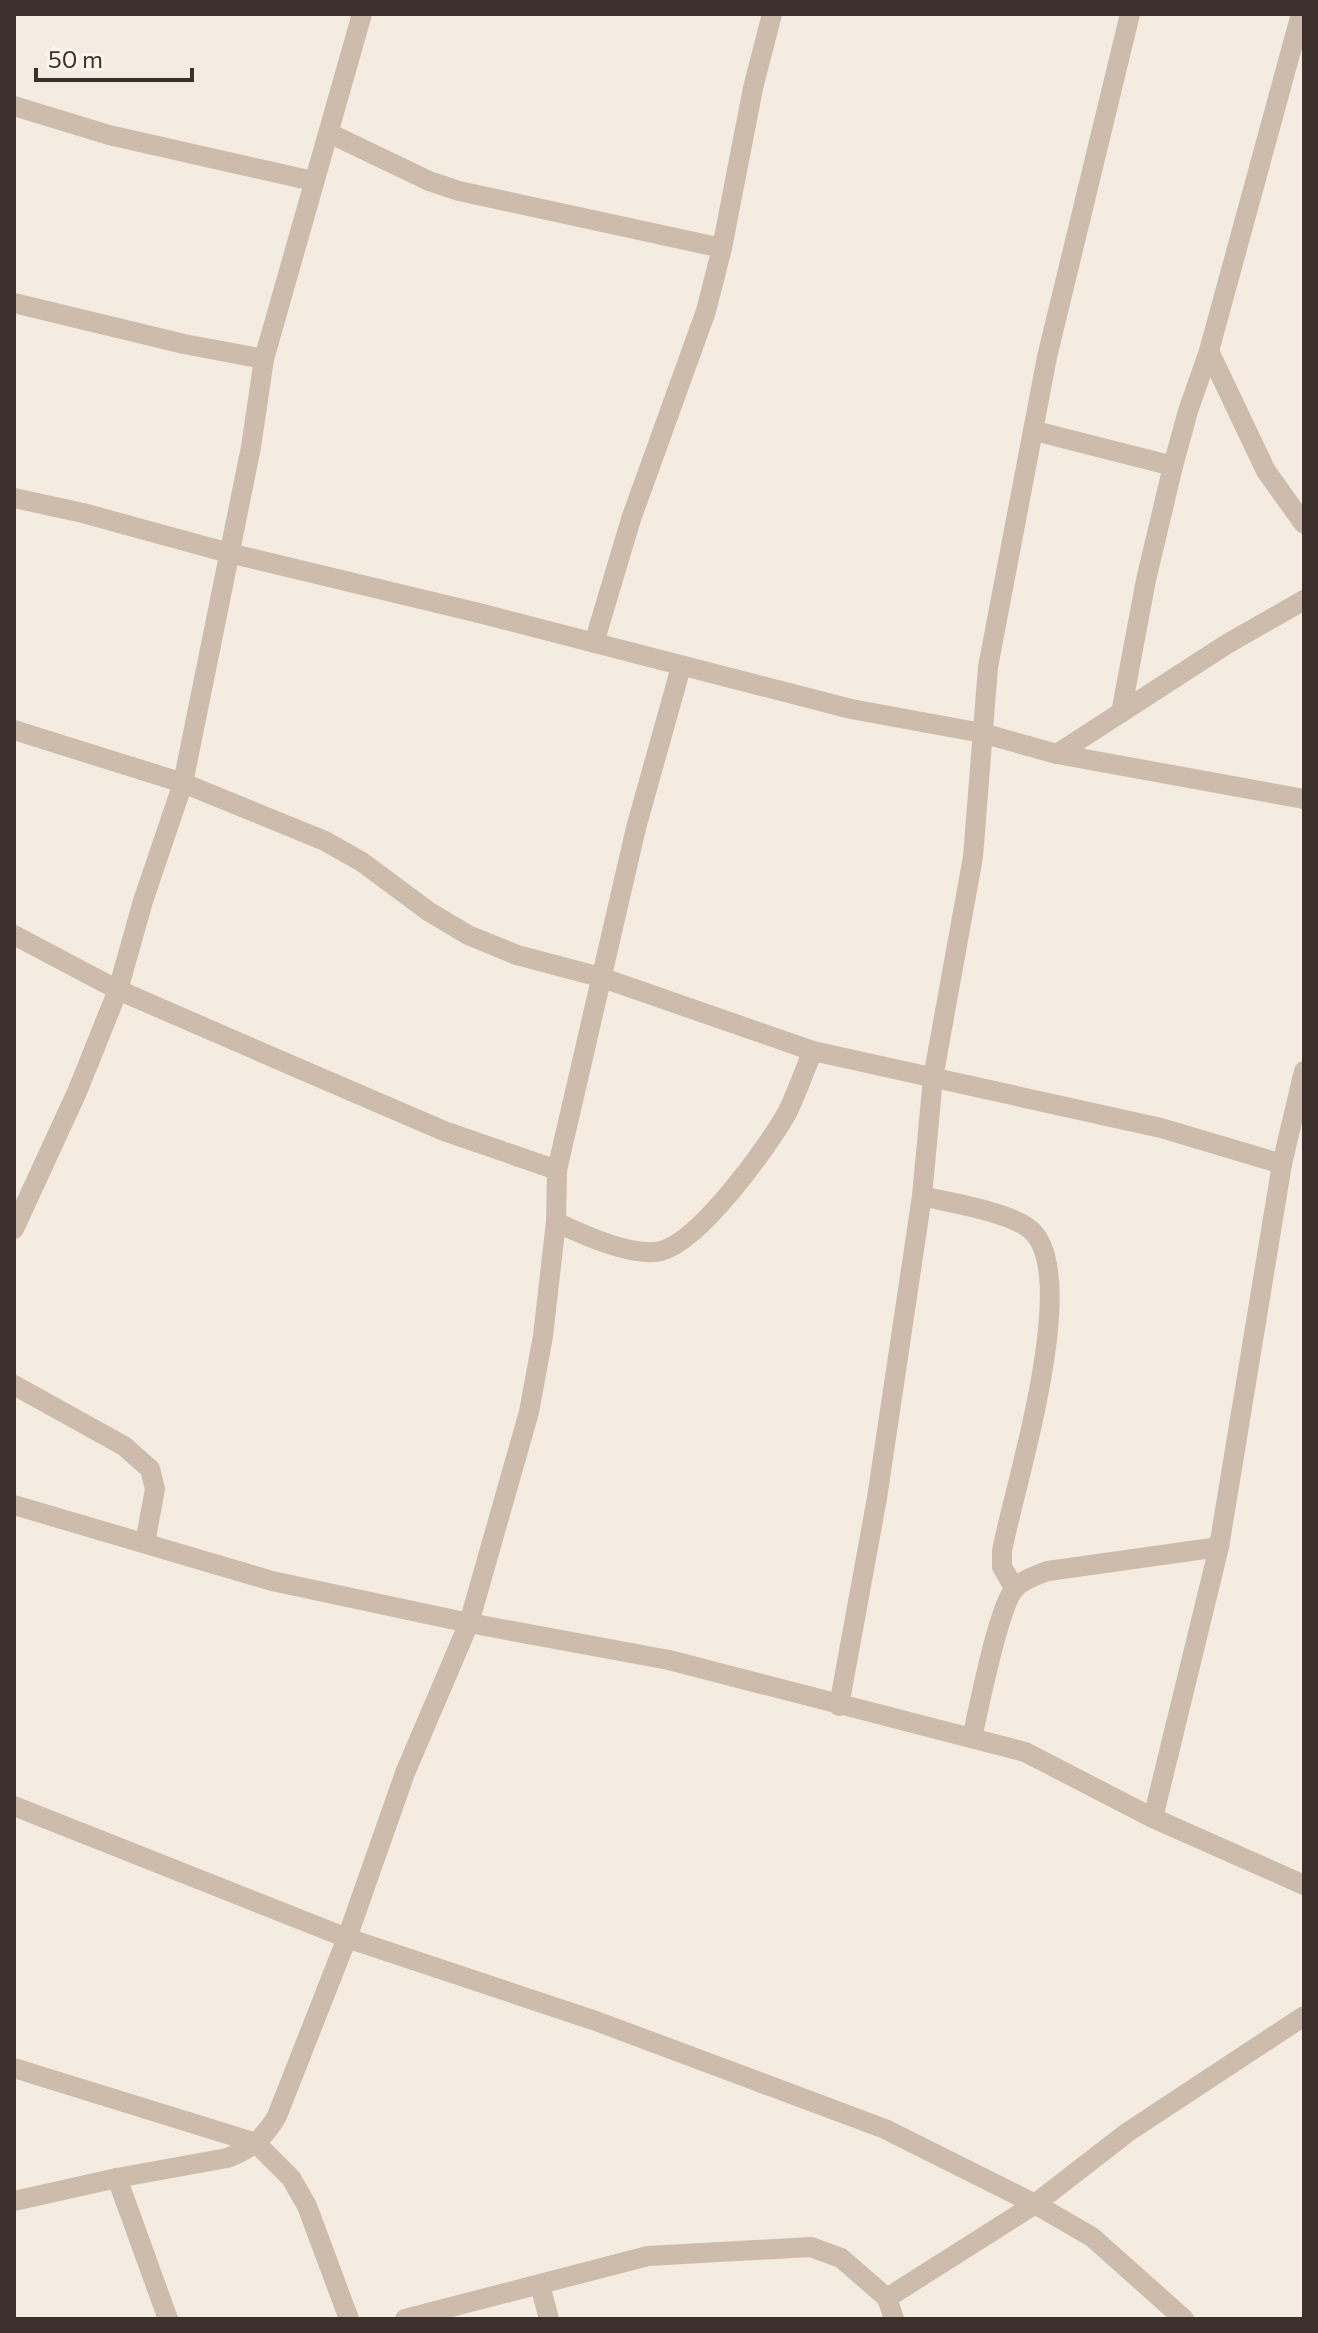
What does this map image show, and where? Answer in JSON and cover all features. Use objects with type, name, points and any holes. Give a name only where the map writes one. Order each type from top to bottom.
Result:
[{"type":"street","points":[[14,1229],[19,1204],[77,1092],[118,990],[143,901],[183,783],[251,447],[264,359],[362,14]]},
{"type":"street","points":[[594,643],[631,519],[706,311],[722,248],[753,88],[772,14]]},
{"type":"street","points":[[839,1706],[877,1498],[922,1196],[933,1078],[973,857],[988,667],[1047,357],[1130,14]]},
{"type":"street","points":[[1121,713],[1146,580],[1173,466],[1209,351],[1301,14]]},
{"type":"street","points":[[14,106],[109,135],[313,181]]},
{"type":"street","points":[[329,133],[429,181],[459,191],[722,248]]},
{"type":"street","points":[[14,303],[184,344],[264,359]]},
{"type":"street","points":[[1209,351],[1266,471],[1304,524]]},
{"type":"street","points":[[1035,431],[1173,466]]},
{"type":"street","points":[[14,498],[851,709],[982,733],[1057,754],[1304,799]]},
{"type":"street","points":[[1057,754],[1227,644],[1304,600]]},
{"type":"street","points":[[14,2201],[227,2158],[256,2143],[268,2132],[277,2116],[347,1938],[405,1773],[469,1623],[529,1412],[543,1336],[556,1222],[557,1170],[636,828],[681,667]]},
{"type":"street","points":[[14,730],[183,783],[325,841],[362,862],[428,911],[468,935],[517,955],[600,977],[813,1051],[1161,1128],[1282,1164]]},
{"type":"street","points":[[14,935],[118,990],[444,1131],[557,1170]]},
{"type":"street","points":[[556,1222],[596,1241],[628,1249],[659,1252],[684,1240],[753,1163],[787,1112],[813,1051]]},
{"type":"street","points":[[1153,1818],[1219,1547],[1282,1164],[1304,1071]]},
{"type":"street","points":[[922,1196],[1010,1219],[1029,1228],[1042,1243],[1047,1263],[1051,1285],[1048,1335],[1039,1391],[1002,1551],[1002,1567],[1015,1589]]},
{"type":"street","points":[[14,1385],[124,1446],[150,1469],[155,1489],[145,1543]]},
{"type":"street","points":[[14,1505],[272,1581],[469,1623],[669,1660],[1025,1752],[1153,1818],[1304,1885]]},
{"type":"street","points":[[972,1738],[1006,1604],[1015,1589],[1030,1578],[1048,1571],[1219,1547]]},
{"type":"street","points":[[14,1806],[347,1938],[596,2021],[885,2129],[1035,2204],[1092,2237],[1184,2319]]},
{"type":"street","points":[[887,2298],[1035,2204],[1128,2132],[1304,2016]]},
{"type":"street","points":[[14,2068],[256,2143],[291,2178],[307,2206],[349,2319]]},
{"type":"street","points":[[117,2178],[168,2319]]},
{"type":"street","points":[[405,2319],[648,2256],[811,2247],[841,2258],[887,2298],[894,2319]]},
{"type":"street","points":[[540,2285],[549,2319]]}]
